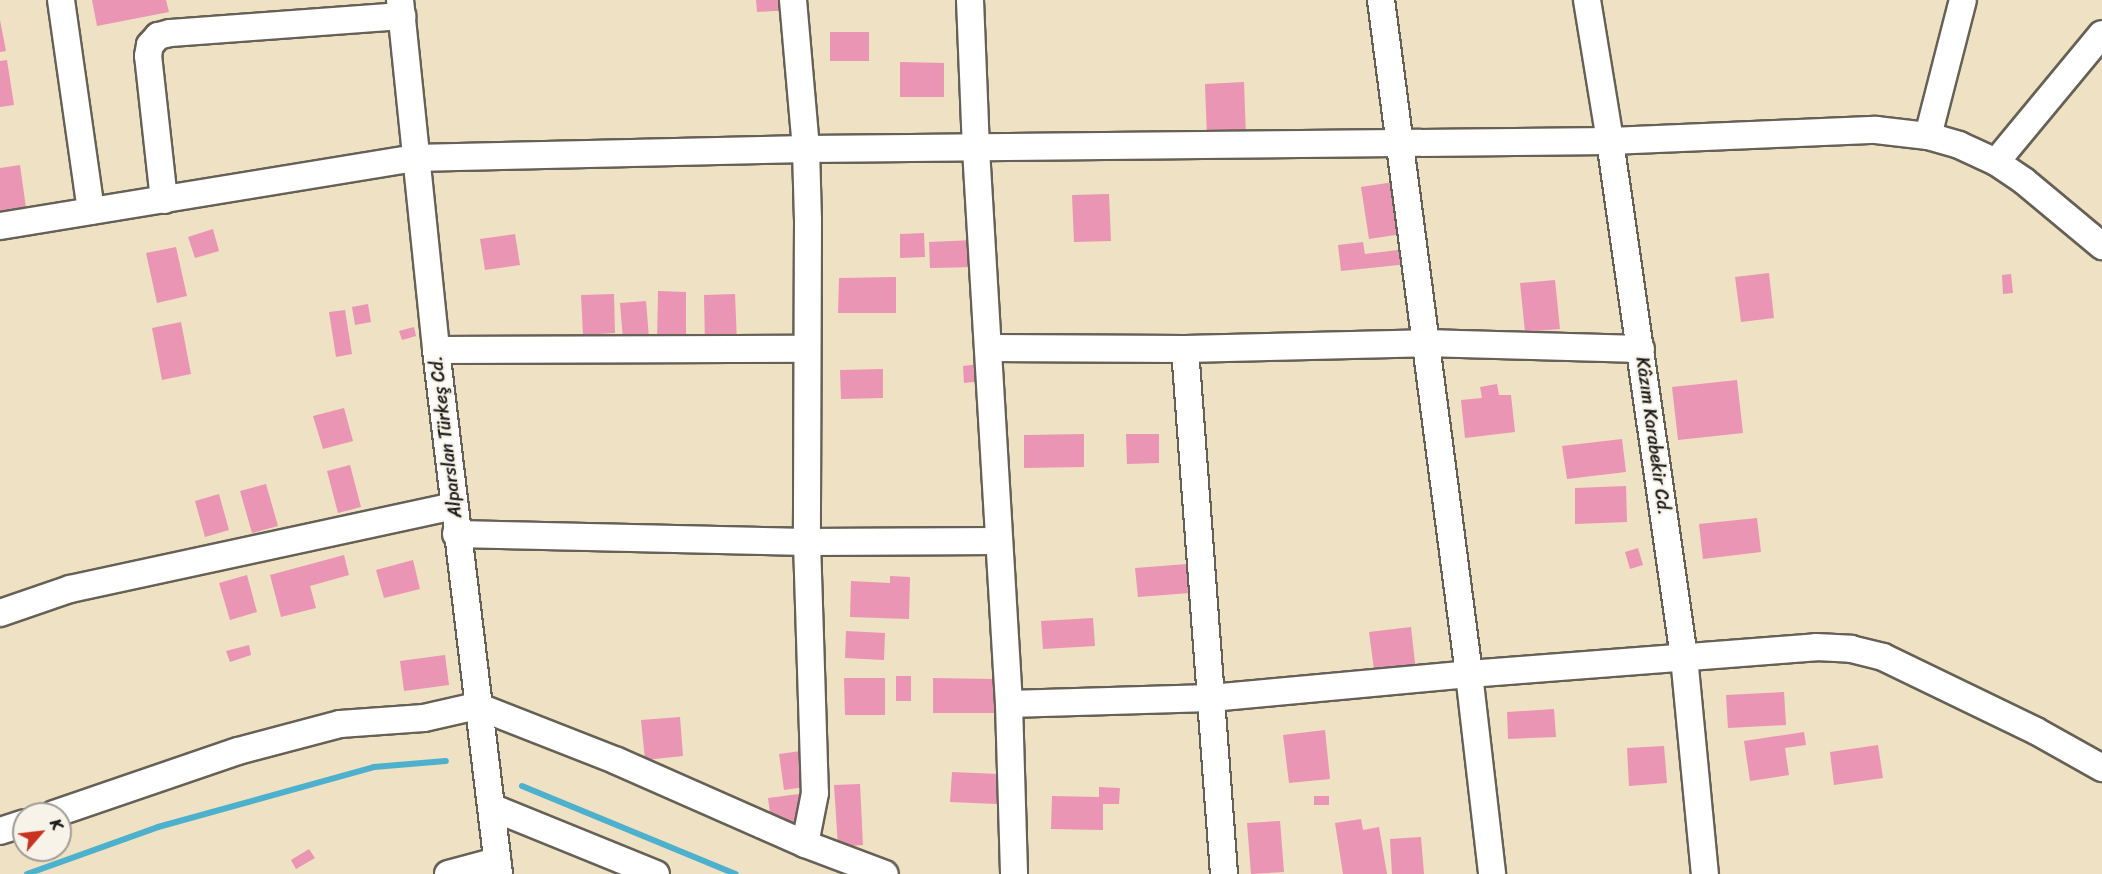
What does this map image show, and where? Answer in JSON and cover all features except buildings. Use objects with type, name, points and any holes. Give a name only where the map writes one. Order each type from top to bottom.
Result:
[{"type":"street","points":[[61,0],[91,211]]},
{"type":"street","points":[[793,0],[806,149],[807,542],[815,793],[805,844]]},
{"type":"street","points":[[970,0],[976,149],[1010,704],[1014,874]]},
{"type":"street","points":[[1381,0],[1469,674],[1492,874]]},
{"type":"street","name":"Kâzım Karabekir Cd.","points":[[1587,0],[1641,349],[1684,657],[1705,874]]},
{"type":"street","points":[[1928,136],[1963,0]]},
{"type":"street","points":[[164,200],[148,56],[150,45],[158,36],[401,8]]},
{"type":"street","name":"Alparslan Türkeş Cd.","points":[[401,8],[414,158],[456,534],[498,868]]},
{"type":"street","points":[[1996,162],[2102,34]]},
{"type":"street","points":[[0,226],[414,158],[806,149],[1610,141],[1876,130],[1928,136],[1959,145],[1996,162],[2024,181],[2102,246]]},
{"type":"street","points":[[989,348],[1185,349],[1425,343],[1641,349]]},
{"type":"street","points":[[436,350],[807,349]]},
{"type":"street","points":[[1185,349],[1224,874]]},
{"type":"street","points":[[0,613],[70,589],[454,506]]},
{"type":"street","points":[[456,534],[807,542],[999,541]]},
{"type":"street","points":[[1010,704],[1212,698],[1469,674],[1816,647],[1851,650],[1883,657],[2036,731],[2102,768]]},
{"type":"street","points":[[72,808],[238,751],[340,724],[424,718],[477,706],[617,761],[805,844],[885,874]]},
{"type":"street","points":[[490,807],[656,874]]},
{"type":"street","points":[[448,874],[498,868]]},
{"type":"waterway","points":[[27,874],[158,827],[374,767],[446,761]]},
{"type":"waterway","points":[[522,786],[736,874]]}]
